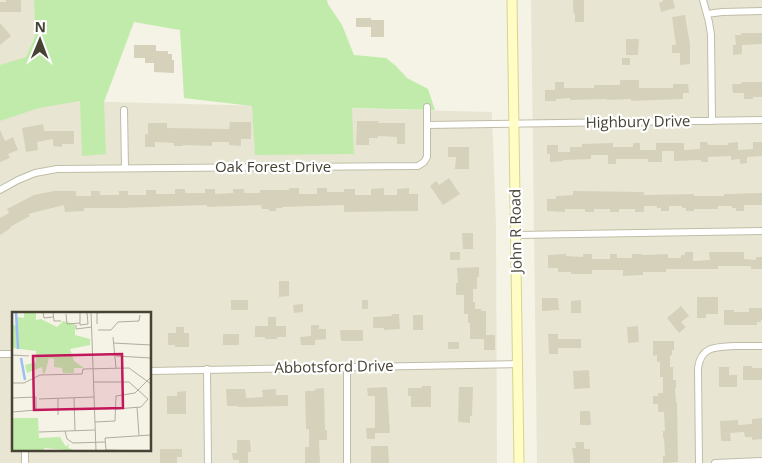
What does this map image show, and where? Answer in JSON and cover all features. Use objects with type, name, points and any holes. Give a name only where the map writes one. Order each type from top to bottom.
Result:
[{"type":"main road","name":"John R Road","points":[[512,0],[519,463]]},
{"type":"street","points":[[703,0],[711,36],[712,121]]},
{"type":"street","points":[[707,14],[762,11]]},
{"type":"street","name":"Oak Forest Drive","points":[[0,190],[35,173],[57,169],[418,166],[427,157],[427,107]]},
{"type":"street","points":[[124,110],[125,168]]},
{"type":"street","name":"Highbury Drive","points":[[514,124],[762,120]]},
{"type":"street","points":[[427,125],[514,124]]},
{"type":"street","points":[[516,234],[762,231]]},
{"type":"street","points":[[699,463],[698,368],[701,356],[714,347],[762,346]]},
{"type":"street","name":"Abbotsford Drive","points":[[151,371],[518,364]]},
{"type":"street","points":[[346,366],[347,463]]},
{"type":"street","points":[[207,369],[208,463]]},
{"type":"street","points":[[25,450],[25,463]]},
{"type":"street","points":[[715,463],[762,461]]},
{"type":"shaded area","points":[[0,0],[34,0],[37,100],[492,112],[496,224],[497,463],[0,463]]},
{"type":"shaded area","points":[[531,0],[762,0],[762,463],[537,463]]},
{"type":"green space","points":[[34,0],[327,0],[342,25],[354,55],[386,58],[407,78],[428,89],[435,110],[352,108],[354,154],[255,155],[252,106],[184,98],[180,30],[134,22],[104,102],[106,154],[82,156],[80,101],[39,108],[0,121],[0,65],[26,57],[35,37]]},
{"type":"building","points":[[6,0],[21,0],[21,12],[0,12],[0,2],[6,2]]},
{"type":"building","points":[[573,0],[584,0],[584,22],[575,22]]},
{"type":"building","points":[[663,0],[673,0],[675,8],[661,12],[659,3]]},
{"type":"building","points":[[685,15],[690,45],[690,64],[680,65],[680,53],[672,53],[672,45],[676,45],[672,17]]},
{"type":"building","points":[[356,18],[384,20],[384,37],[371,37],[371,27],[356,27]]},
{"type":"building","points":[[0,23],[11,36],[0,45]]},
{"type":"building","points":[[741,33],[762,33],[762,44],[742,45],[742,54],[733,55],[733,45],[736,45],[735,35],[741,35]]},
{"type":"building","points":[[626,39],[639,39],[638,55],[626,55]]},
{"type":"building","points":[[134,45],[156,45],[156,51],[168,51],[168,54],[172,54],[172,60],[174,60],[174,73],[154,72],[154,63],[145,63],[145,58],[134,58]]},
{"type":"building","points":[[622,58],[630,58],[630,65],[622,65]]},
{"type":"building","points":[[620,80],[639,80],[639,88],[673,88],[673,84],[688,84],[689,93],[683,93],[683,99],[631,101],[631,99],[570,100],[570,98],[545,101],[545,90],[555,90],[555,82],[564,82],[564,88],[594,88],[594,85],[620,85]]},
{"type":"building","points":[[741,82],[762,82],[762,97],[744,99],[744,93],[733,93],[732,84],[741,84]]},
{"type":"building","points":[[357,121],[405,123],[405,144],[397,144],[397,137],[378,136],[378,138],[369,138],[369,145],[356,145]]},
{"type":"building","points":[[230,122],[251,122],[251,139],[241,139],[241,146],[229,145],[229,142],[212,142],[212,146],[174,146],[174,143],[155,142],[155,147],[145,147],[145,134],[148,134],[148,123],[167,123],[167,128],[229,129]]},
{"type":"building","points":[[43,124],[44,131],[74,131],[74,144],[62,144],[62,147],[53,146],[53,139],[37,142],[38,150],[26,152],[22,128]]},
{"type":"building","points":[[0,130],[5,141],[13,137],[18,150],[8,154],[10,158],[0,162]]},
{"type":"building","points":[[700,142],[707,142],[708,145],[728,145],[728,143],[738,142],[738,150],[753,149],[753,142],[762,142],[762,156],[747,157],[747,163],[740,164],[740,159],[731,160],[731,156],[708,157],[708,162],[701,162],[701,160],[674,161],[674,151],[662,151],[662,162],[648,162],[648,159],[616,159],[616,164],[608,164],[608,155],[591,155],[591,159],[550,162],[550,154],[547,154],[547,145],[558,145],[558,152],[570,152],[570,147],[582,147],[582,144],[613,143],[613,147],[633,147],[633,143],[640,143],[640,150],[656,150],[656,143],[684,143],[684,150],[700,149]]},
{"type":"building","points":[[448,147],[469,147],[469,169],[455,169],[456,157],[448,157]]},
{"type":"building","points":[[449,178],[460,194],[443,205],[430,186],[436,181],[439,185]]},
{"type":"building","points":[[289,188],[299,188],[299,194],[317,194],[317,188],[327,188],[327,192],[344,192],[344,189],[355,189],[355,195],[371,195],[371,189],[384,188],[384,195],[397,195],[397,189],[409,188],[409,194],[418,194],[418,211],[344,212],[344,205],[282,207],[276,208],[276,211],[269,211],[269,209],[262,209],[261,205],[207,207],[207,205],[84,208],[84,211],[65,212],[64,205],[28,214],[30,216],[0,235],[0,218],[9,213],[7,209],[34,195],[54,191],[76,191],[76,196],[91,196],[91,191],[100,191],[100,195],[119,195],[119,191],[128,191],[128,195],[146,195],[146,190],[156,190],[156,194],[175,194],[175,189],[185,189],[185,193],[205,193],[205,189],[215,189],[215,194],[233,193],[233,189],[244,189],[244,193],[260,193],[260,190],[289,190]]},
{"type":"building","points":[[573,191],[644,192],[644,195],[694,194],[694,196],[762,193],[762,205],[744,205],[744,211],[736,211],[736,208],[732,208],[732,206],[718,206],[718,209],[686,211],[686,208],[682,208],[682,206],[669,206],[669,211],[661,211],[661,208],[657,208],[657,206],[644,206],[644,212],[635,212],[635,209],[619,209],[619,212],[610,212],[610,209],[594,209],[594,212],[585,212],[585,209],[565,209],[565,212],[547,211],[547,199],[556,199],[556,196],[573,195]]},
{"type":"building","points":[[462,233],[473,233],[473,249],[463,249]]},
{"type":"building","points":[[450,252],[460,252],[460,260],[450,260]]},
{"type":"building","points":[[685,252],[693,252],[693,261],[710,260],[709,252],[744,252],[744,259],[756,260],[756,257],[762,257],[762,269],[751,269],[751,266],[718,266],[718,269],[666,269],[666,272],[643,272],[643,275],[623,276],[623,270],[592,270],[592,274],[571,274],[571,272],[558,272],[558,268],[548,268],[548,255],[566,254],[566,256],[583,257],[583,254],[592,254],[592,259],[610,259],[610,254],[617,254],[617,258],[632,258],[632,254],[668,254],[668,258],[681,258],[681,255],[685,255]]},
{"type":"building","points":[[479,267],[477,289],[473,289],[473,302],[475,302],[475,309],[486,311],[486,335],[495,335],[495,350],[484,350],[484,339],[470,339],[468,314],[464,314],[464,295],[456,295],[456,283],[458,283],[457,268]]},
{"type":"building","points":[[279,281],[289,281],[289,296],[279,297]]},
{"type":"building","points":[[697,297],[718,297],[718,314],[706,314],[706,318],[697,318]]},
{"type":"building","points":[[542,298],[558,298],[559,310],[542,311]]},
{"type":"building","points":[[231,300],[248,300],[248,310],[231,310]]},
{"type":"building","points":[[362,300],[368,300],[368,309],[362,309]]},
{"type":"building","points":[[581,300],[581,313],[571,313],[571,301]]},
{"type":"building","points":[[303,304],[303,312],[294,313],[293,305]]},
{"type":"building","points":[[681,306],[689,316],[681,322],[686,327],[679,333],[667,318]]},
{"type":"building","points":[[749,308],[762,308],[762,320],[757,322],[757,325],[724,325],[724,310],[749,312]]},
{"type":"building","points":[[392,314],[399,314],[400,329],[384,330],[384,328],[373,328],[373,317],[392,316]]},
{"type":"building","points":[[413,315],[423,315],[423,330],[413,330]]},
{"type":"building","points":[[268,317],[276,317],[276,326],[286,326],[286,337],[265,339],[265,337],[255,337],[255,326],[268,326]]},
{"type":"building","points":[[311,325],[319,325],[319,329],[326,329],[326,339],[315,340],[315,345],[301,345],[300,337],[311,336]]},
{"type":"building","points":[[638,326],[639,342],[628,343],[627,327]]},
{"type":"building","points":[[176,327],[184,327],[184,333],[189,333],[189,347],[168,345],[168,333],[176,333]]},
{"type":"building","points":[[340,330],[363,330],[363,341],[341,341]]},
{"type":"building","points":[[223,334],[239,334],[239,345],[223,345]]},
{"type":"building","points":[[548,334],[558,334],[558,339],[581,339],[581,348],[558,348],[558,354],[549,354]]},
{"type":"building","points":[[653,341],[674,341],[674,350],[672,350],[672,355],[670,356],[670,367],[673,367],[673,380],[676,380],[678,462],[663,463],[663,456],[665,456],[663,438],[663,431],[665,431],[664,412],[658,412],[658,404],[653,404],[653,396],[663,393],[663,377],[660,377],[660,362],[657,362],[657,355],[653,356]]},
{"type":"building","points":[[448,342],[459,342],[459,349],[448,349]]},
{"type":"building","points":[[743,366],[762,368],[762,380],[743,380]]},
{"type":"building","points":[[719,367],[729,367],[729,375],[737,375],[737,387],[719,387]]},
{"type":"building","points":[[589,370],[590,388],[574,389],[573,371]]},
{"type":"building","points":[[422,386],[431,386],[431,407],[411,407],[411,396],[408,396],[408,388],[422,388]]},
{"type":"building","points":[[387,387],[390,433],[375,433],[375,439],[367,439],[366,428],[375,428],[375,396],[368,396],[367,388]]},
{"type":"building","points":[[459,387],[473,387],[470,423],[458,422]]},
{"type":"building","points":[[324,388],[327,440],[319,440],[320,463],[305,463],[305,447],[309,447],[309,429],[306,429],[305,391],[315,391],[315,389]]},
{"type":"building","points":[[226,389],[245,389],[246,398],[263,397],[262,390],[276,389],[276,395],[288,395],[288,406],[227,406]]},
{"type":"building","points":[[186,391],[186,414],[167,414],[167,396],[177,396],[177,392]]},
{"type":"building","points":[[580,411],[590,411],[591,425],[580,425]]},
{"type":"building","points":[[762,418],[762,439],[752,440],[752,437],[745,437],[744,432],[730,433],[731,441],[721,441],[720,421],[738,420],[738,425],[752,424],[752,419]]},
{"type":"building","points":[[237,440],[250,440],[251,452],[248,452],[248,463],[239,463],[239,460],[233,460],[232,453],[237,453]]},
{"type":"building","points":[[575,442],[584,442],[584,449],[590,449],[590,463],[574,463],[572,448],[576,448]]},
{"type":"building","points":[[371,446],[388,446],[389,463],[371,463]]},
{"type":"building","points":[[160,449],[182,449],[182,457],[177,457],[177,463],[160,463]]}]
